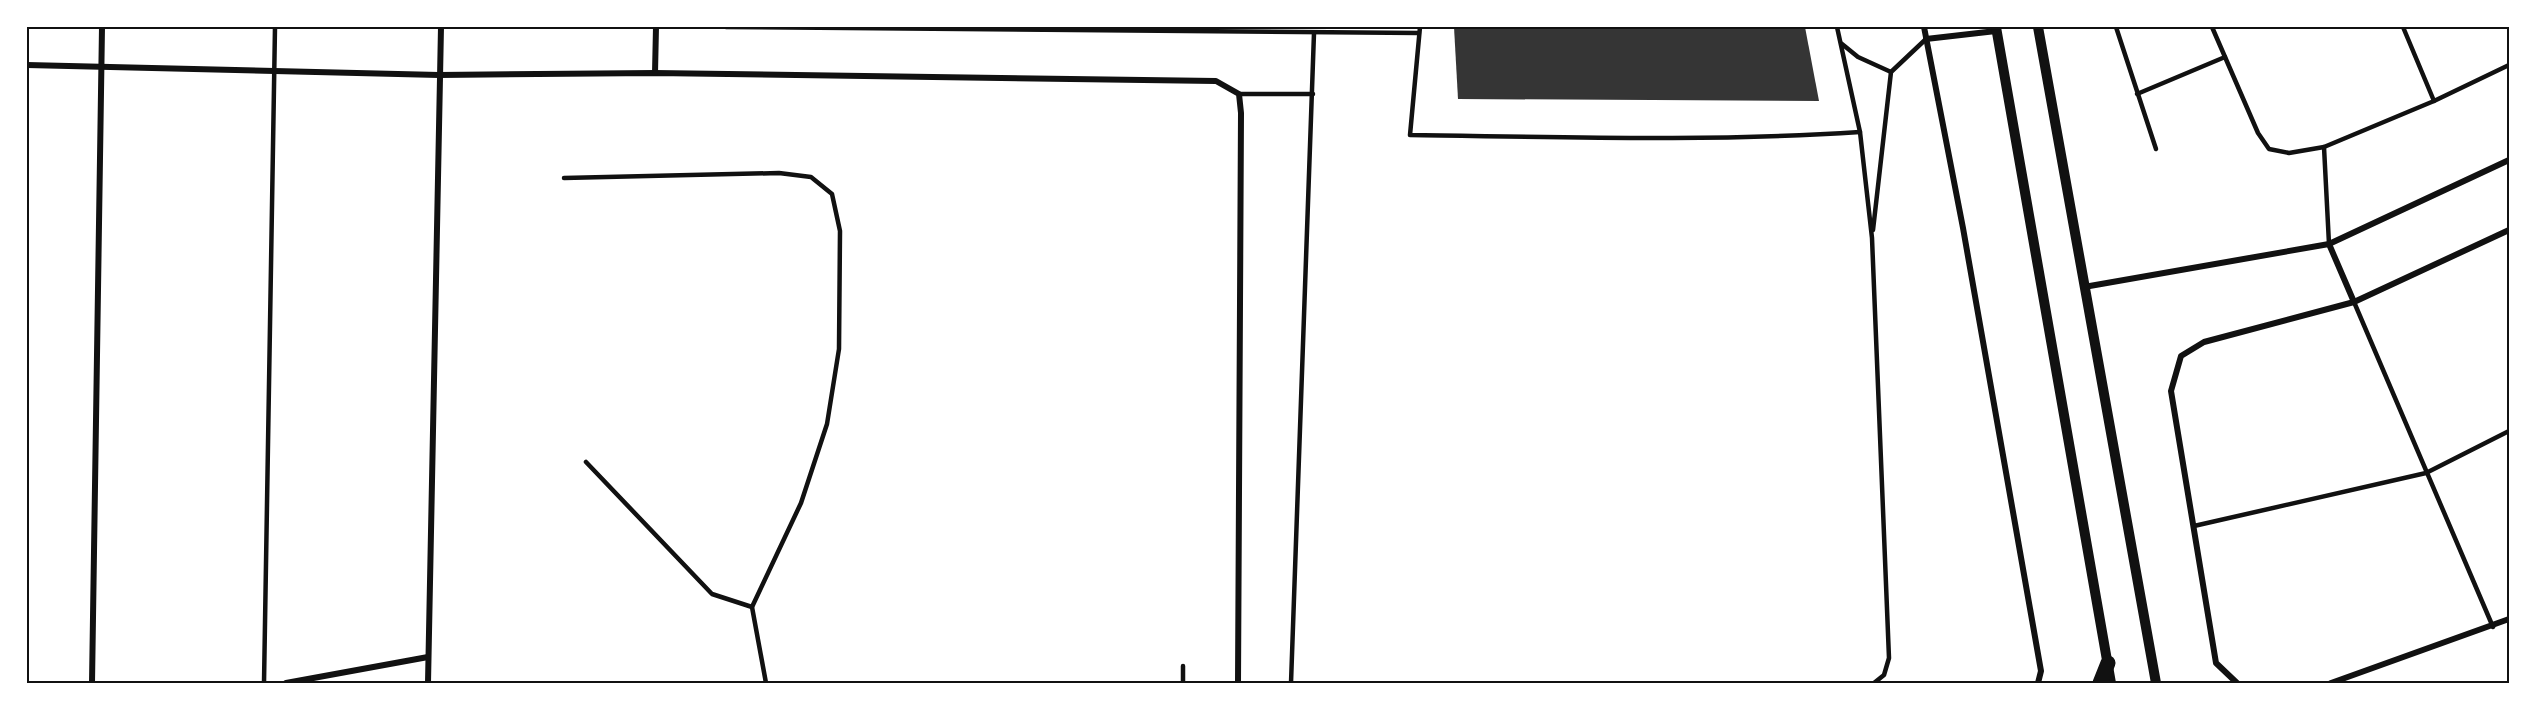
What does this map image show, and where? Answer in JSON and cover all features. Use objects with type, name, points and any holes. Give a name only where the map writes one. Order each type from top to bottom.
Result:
[{"type":"main road","points":[[2100,683],[2108,663]]},
{"type":"street","points":[[92,683],[102,27]]},
{"type":"street","points":[[428,683],[441,27]]},
{"type":"street","points":[[655,73],[656,27]]},
{"type":"street","points":[[1924,27],[1963,228],[2041,671],[2038,683]]},
{"type":"street","points":[[2038,27],[2156,683]]},
{"type":"street","points":[[1926,39],[1996,29],[2111,683]]},
{"type":"street","points":[[27,65],[439,75],[655,73],[1216,81],[1239,94],[1242,113],[1238,683]]},
{"type":"street","points":[[2084,287],[2329,244],[2509,160]]},
{"type":"street","points":[[2237,683],[2216,663],[2171,391],[2181,356],[2204,342],[2354,302],[2509,230]]},
{"type":"street","points":[[2329,244],[2354,302]]},
{"type":"street","points":[[2331,683],[2509,620]]},
{"type":"street","points":[[286,683],[428,657]]},
{"type":"lane","points":[[264,683],[275,27]]},
{"type":"lane","points":[[726,27],[1419,33]]},
{"type":"lane","points":[[1420,27],[1410,135],[1690,137],[1799,136],[1860,132]]},
{"type":"lane","points":[[1838,27],[1860,132],[1872,238],[1889,658],[1884,675],[1874,683]]},
{"type":"lane","points":[[2116,27],[2156,150]]},
{"type":"lane","points":[[2212,27],[2258,133],[2269,149],[2289,153],[2324,147],[2434,101],[2509,64]]},
{"type":"lane","points":[[2403,27],[2434,101]]},
{"type":"lane","points":[[1291,683],[1314,33]]},
{"type":"lane","points":[[1872,238],[1891,72],[1926,39]]},
{"type":"lane","points":[[1841,43],[1858,57],[1891,72]]},
{"type":"lane","points":[[2137,94],[2225,57]]},
{"type":"lane","points":[[1239,94],[1312,94]]},
{"type":"lane","points":[[2324,147],[2329,244]]},
{"type":"lane","points":[[564,178],[779,173],[811,177],[832,194],[840,231],[839,349],[827,423],[801,502],[752,607],[766,683]]},
{"type":"lane","points":[[2354,302],[2493,627]]},
{"type":"lane","points":[[2194,526],[2426,472],[2509,432]]},
{"type":"lane","points":[[586,462],[712,594],[752,607]]},
{"type":"lane","points":[[1183,666],[1183,683]]},
{"type":"building","points":[[1454,27],[1805,27],[1819,101],[1458,99]]}]
